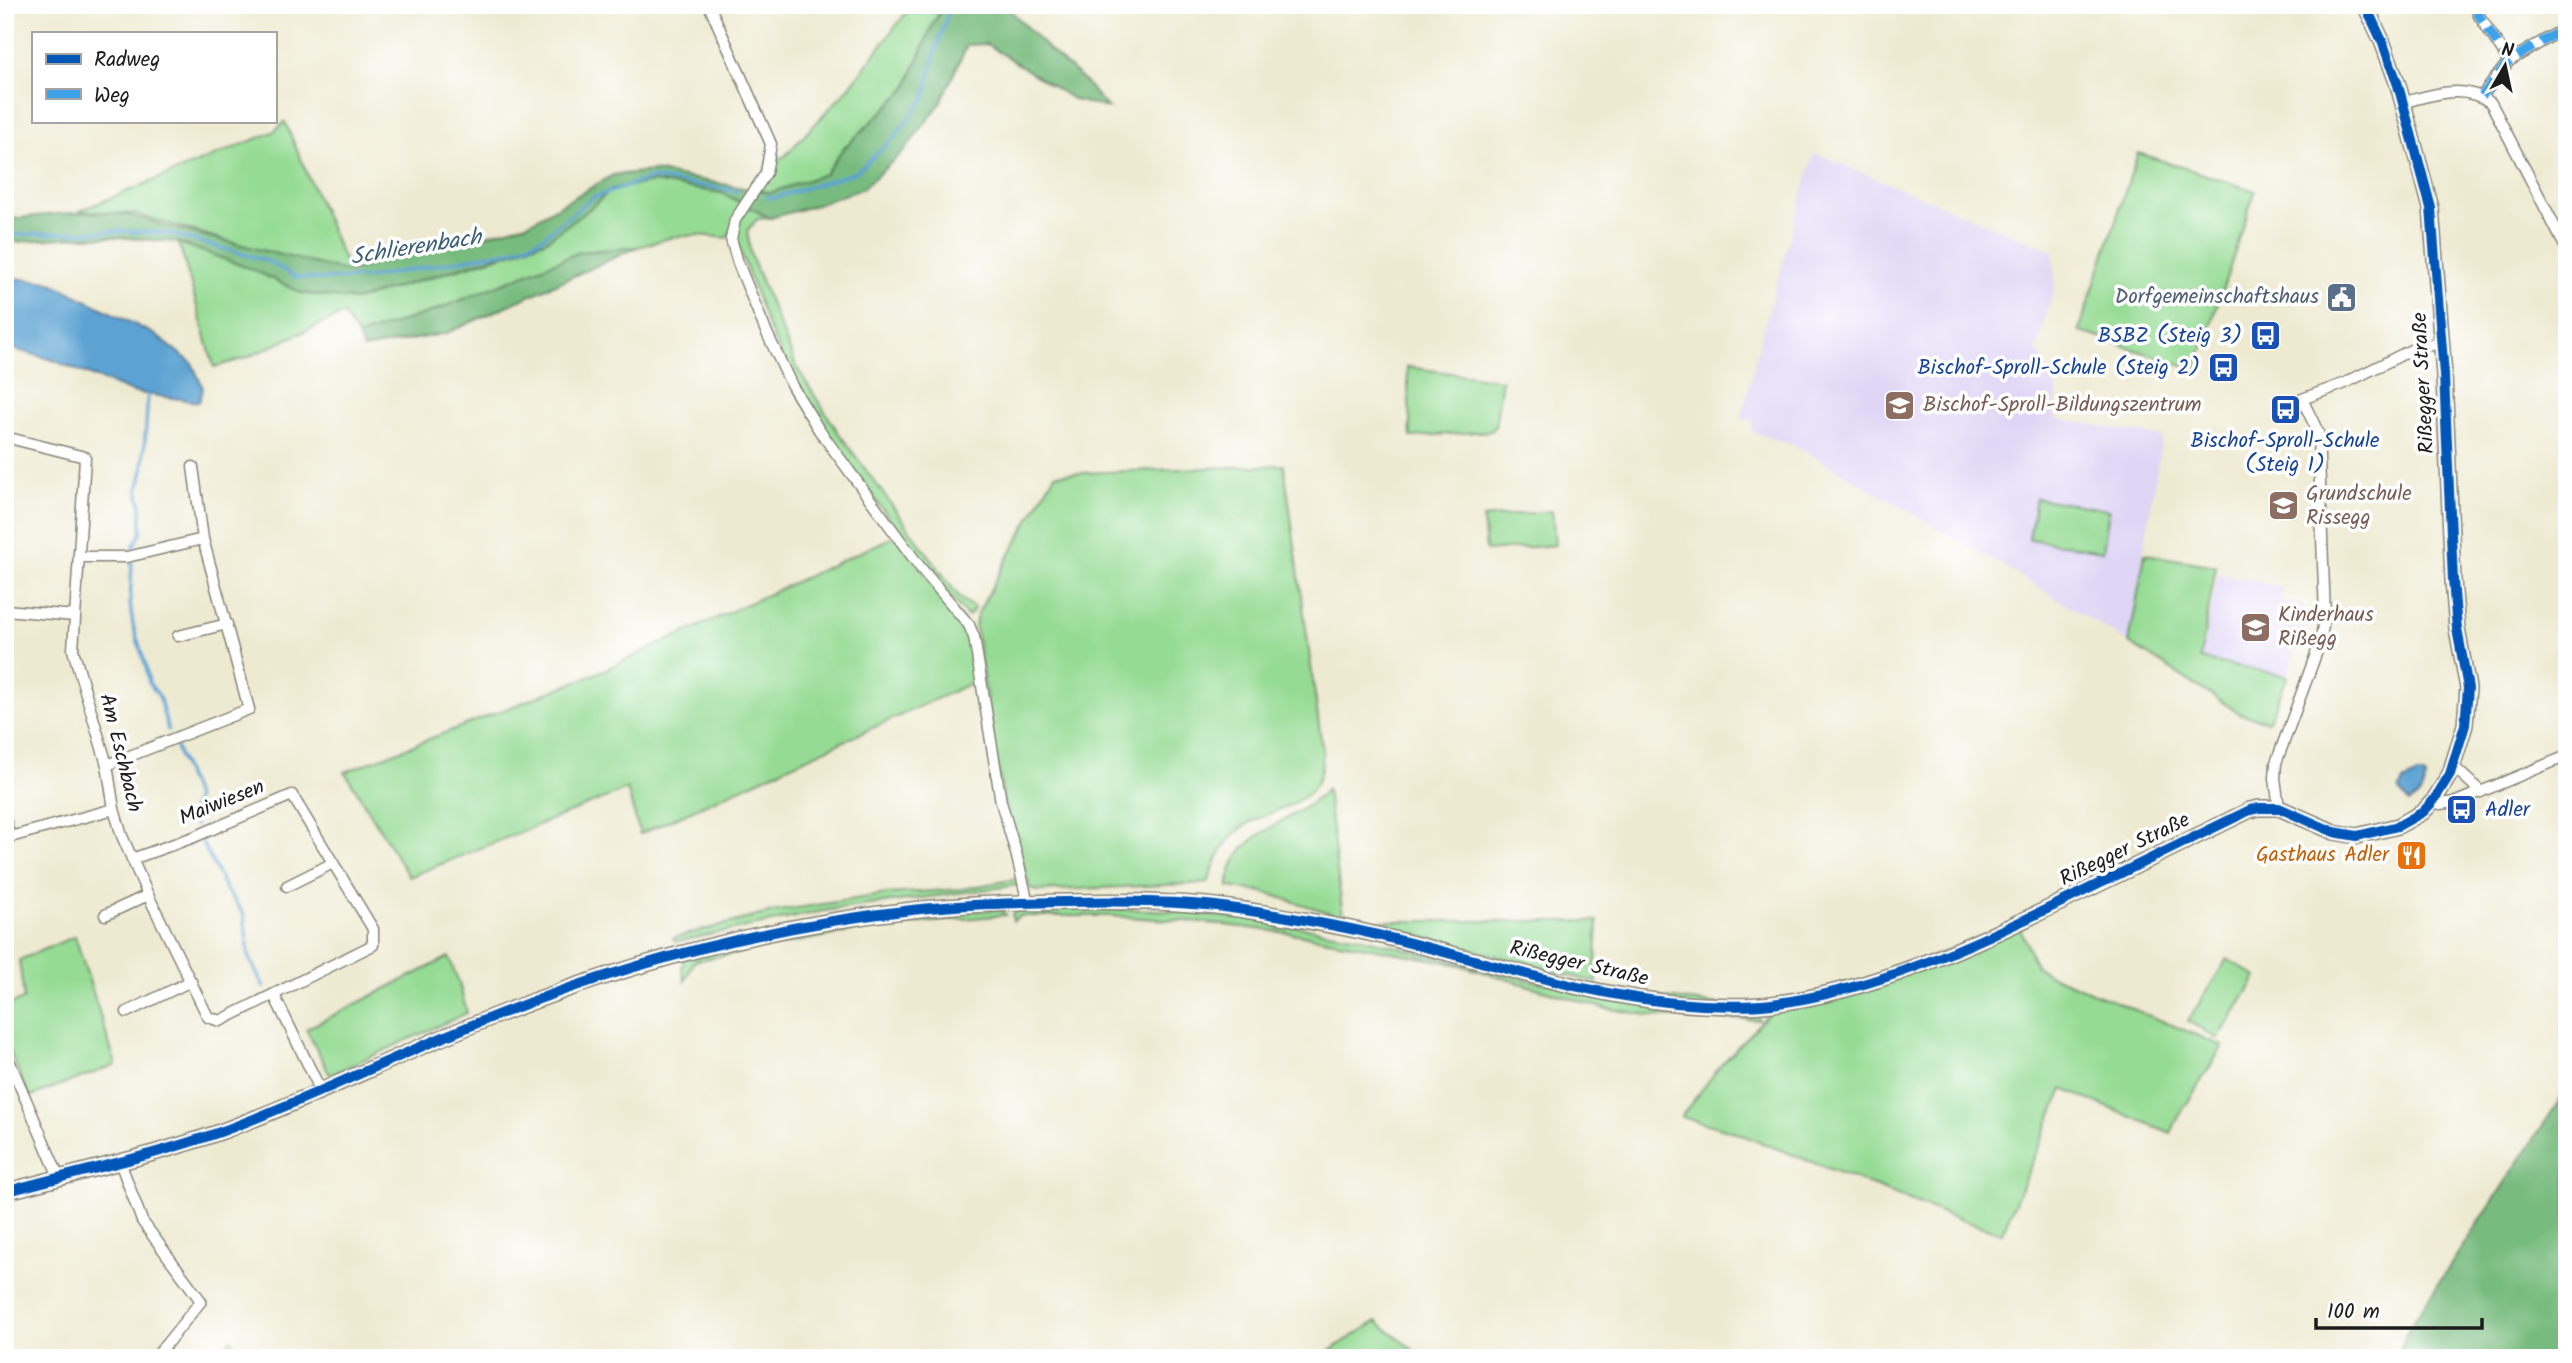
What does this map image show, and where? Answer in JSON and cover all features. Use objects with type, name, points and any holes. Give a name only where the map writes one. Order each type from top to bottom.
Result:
[{"type":"street","points":[[709,5],[771,144],[766,173],[735,220],[732,230],[731,239],[738,263],[792,386],[819,430],[920,568],[969,625],[974,637],[1001,802],[1028,902]]},
{"type":"street","name":"Rißegger Straße","points":[[5,1192],[174,1147],[225,1130],[487,1019],[601,976],[675,954],[818,924],[924,909],[1028,902],[1160,902],[1212,906],[1416,944],[1597,992],[1679,1004],[1745,1006],[1772,1004],[1847,990],[1908,970],[2018,923],[2250,810],[2279,808],[2334,832],[2357,836],[2398,826],[2423,812],[2434,800],[2453,766],[2465,725],[2468,688],[2457,629],[2453,580],[2442,343],[2431,208],[2404,102],[2382,41],[2365,5]]},
{"type":"street","points":[[2477,5],[2478,14],[2509,61]]},
{"type":"street","points":[[2482,96],[2509,61],[2567,27]]},
{"type":"street","points":[[2404,102],[2451,92],[2468,92],[2482,96],[2491,103],[2567,250]]},
{"type":"street","name":"Rißegger Straße","points":[[2279,808],[2276,763],[2320,643],[2325,615],[2318,432],[2302,399],[2343,384],[2415,348],[2442,343]]},
{"type":"street","name":"Am Eschbach","points":[[5,437],[85,457],[73,650],[107,765],[114,809],[148,895],[208,1017],[220,1021],[274,995]]},
{"type":"street","points":[[107,765],[250,709],[203,539],[193,467]]},
{"type":"street","points":[[80,557],[127,557],[203,539]]},
{"type":"street","points":[[5,610],[75,616]]},
{"type":"street","points":[[178,636],[227,624]]},
{"type":"street","points":[[2434,800],[2440,804],[2448,804],[2567,757]]},
{"type":"street","points":[[2453,766],[2481,792]]},
{"type":"street","name":"Maiwiesen","points":[[132,859],[194,837],[292,795],[373,929],[373,945],[274,995]]},
{"type":"street","points":[[5,819],[10,837],[114,809]]},
{"type":"street","points":[[286,886],[332,863]]},
{"type":"street","points":[[105,915],[148,895]]},
{"type":"street","points":[[127,1012],[191,981]]},
{"type":"street","points":[[274,995],[321,1090]]},
{"type":"street","points":[[5,1051],[59,1177]]},
{"type":"street","points":[[120,1162],[142,1221],[201,1301],[155,1358]]},
{"type":"shaded area","name":"Bischof-Sproll-Bildungszentrum","points":[[1814,153],[2053,251],[2055,285],[2037,348],[2057,392],[2054,418],[2162,437],[2129,643],[2020,576],[1796,446],[1752,432],[1752,419],[1741,419],[1760,341]]},
{"type":"shaded area","name":"Kinderhaus Rißegg","points":[[2218,574],[2282,587],[2280,601],[2305,605],[2301,634],[2287,675],[2201,659]]},
{"type":"green space","points":[[912,5],[944,5],[933,24],[906,89],[843,149],[825,174],[770,193],[757,189],[769,161],[784,157],[847,90]]},
{"type":"green space","points":[[944,5],[1005,5],[1082,79],[1108,108],[1074,100],[987,44],[967,45],[940,104],[904,151],[863,188],[770,218],[722,193],[653,182],[612,189],[545,241],[356,300],[301,293],[254,270],[177,242],[74,237],[5,243],[5,220],[64,213],[105,213],[144,219],[349,272],[434,243],[482,236],[529,223],[613,175],[653,171],[770,193],[825,174],[843,149],[906,89],[933,24]]},
{"type":"green space","points":[[285,122],[349,272],[268,253],[137,214],[79,211],[273,132]]},
{"type":"green space","points":[[2138,153],[2255,191],[2196,370],[2079,331]]},
{"type":"green space","points":[[653,182],[722,193],[745,205],[727,238],[698,235],[673,237],[638,247],[580,252],[439,309],[358,336],[343,314],[246,358],[214,367],[177,242],[254,270],[301,293],[356,300],[518,251],[587,211],[612,189]]},
{"type":"green space","points":[[748,207],[770,218],[757,219],[747,231],[751,256],[797,368],[838,432],[960,598],[974,608],[971,614],[967,616],[923,565],[823,428],[792,379],[766,322],[734,234]]},
{"type":"green space","points":[[638,247],[447,333],[363,349],[358,336],[439,309],[580,252]]},
{"type":"green space","points":[[1407,367],[1502,380],[1495,427],[1491,431],[1411,437]]},
{"type":"green space","points":[[1284,465],[1323,755],[1316,783],[1298,800],[1256,819],[1232,836],[1216,861],[1208,883],[1036,891],[1030,888],[1003,798],[975,627],[977,615],[1055,474]]},
{"type":"green space","points":[[2036,498],[2109,510],[2103,551],[2029,539]]},
{"type":"green space","points":[[1552,511],[1555,545],[1486,551],[1483,518]]},
{"type":"green space","points":[[895,536],[966,626],[971,636],[978,680],[640,834],[627,789],[409,877],[345,772],[595,674]]},
{"type":"green space","points":[[2145,554],[2216,566],[2200,659],[2288,676],[2268,721],[2241,714],[2129,643]]},
{"type":"green space","points":[[1327,789],[1343,917],[1263,892],[1229,887],[1232,868],[1240,853],[1252,841],[1314,801]]},
{"type":"green space","points":[[1018,879],[1020,885],[823,911],[676,942],[673,938],[772,912],[887,894],[962,889]]},
{"type":"green space","points":[[1018,907],[1155,910],[1258,920],[1358,937],[1532,981],[1752,1009],[1758,1013],[1759,1020],[1654,1016],[1603,1008],[1456,964],[1297,934],[1200,922],[1111,916],[1020,916],[1013,921],[1012,915]]},
{"type":"green space","points":[[1000,909],[1006,915],[870,928],[694,961],[685,981],[682,967],[686,955],[879,918]]},
{"type":"green space","points":[[1346,921],[1598,921],[1597,983],[1410,933]]},
{"type":"green space","points":[[2018,923],[2036,966],[2048,974],[2223,1046],[2171,1133],[2063,1089],[2002,1233],[1964,1221],[1729,1130],[1681,1117],[1721,1065],[1768,1014],[1772,1004],[1847,990]]},
{"type":"green space","points":[[75,936],[116,1065],[29,1097],[5,1040],[5,1006],[24,999],[19,960]]},
{"type":"green space","points":[[449,957],[467,1013],[330,1075],[306,1029]]},
{"type":"green space","points":[[2227,959],[2257,977],[2218,1039],[2188,1021]]},
{"type":"green space","points":[[2567,1089],[2567,1358],[2397,1358],[2410,1326]]},
{"type":"green space","points":[[1377,1321],[1423,1358],[1318,1358]]},
{"type":"green space","points":[[231,1339],[246,1358],[216,1358]]},
{"type":"water","points":[[5,277],[50,282],[154,334],[192,363],[203,388],[199,402],[132,392],[50,359],[5,347]]},
{"type":"water","points":[[2423,775],[2425,782],[2418,796],[2409,803],[2399,790],[2403,782]]},
{"type":"waterway","name":"Schlierenbach","points":[[767,197],[774,198],[856,172],[892,140],[925,98],[935,52],[951,5]]},
{"type":"waterway","name":"Schlierenbach","points":[[5,235],[118,231],[167,233],[268,261],[295,277],[368,278],[513,250],[539,240],[592,198],[651,178],[737,191]]},
{"type":"waterway","points":[[133,547],[141,533],[138,490],[143,470],[148,394]]},
{"type":"waterway","points":[[132,562],[130,603],[133,625],[149,683],[159,696],[168,730]]},
{"type":"waterway","points":[[176,747],[196,799],[191,813],[195,825]]},
{"type":"waterway","points":[[201,840],[226,890],[244,914],[249,958],[264,987]]},
{"type":"marked path","points":[[2477,5],[2478,14],[2509,61]]},
{"type":"marked path","points":[[2482,96],[2509,61],[2567,27]]},
{"type":"cycle path","points":[[5,1192],[140,1157],[220,1132],[470,1026],[577,985],[687,952],[855,917],[1008,903],[1118,901],[1206,905],[1346,928],[1612,994],[1702,1005],[1755,1006],[1850,988],[1925,963],[2034,915],[2250,810],[2279,808],[2334,832],[2357,836],[2398,826],[2423,812],[2450,774],[2465,725],[2468,688],[2457,629],[2453,580],[2444,375],[2431,208],[2398,85],[2365,5]]},
{"type":"place","name":"Dorfgemeinschaftshaus","points":[[2342,297]]},
{"type":"place","name":"BSBZ (Steig 3)","points":[[2265,336]]},
{"type":"place","name":"Bischof-Sproll-Schule (Steig 2)","points":[[2223,368]]},
{"type":"place","name":"Bischof-Sproll-Bildungszentrum","points":[[1900,405]]},
{"type":"place","name":"Bischof-Sproll-Schule (Steig 1)","points":[[2285,409]]},
{"type":"place","name":"Grundschule Rissegg","points":[[2283,506]]},
{"type":"place","name":"Kinderhaus Rißegg","points":[[2255,627]]},
{"type":"place","name":"Adler","points":[[2462,810]]},
{"type":"place","name":"Gasthaus Adler","points":[[2412,855]]}]
